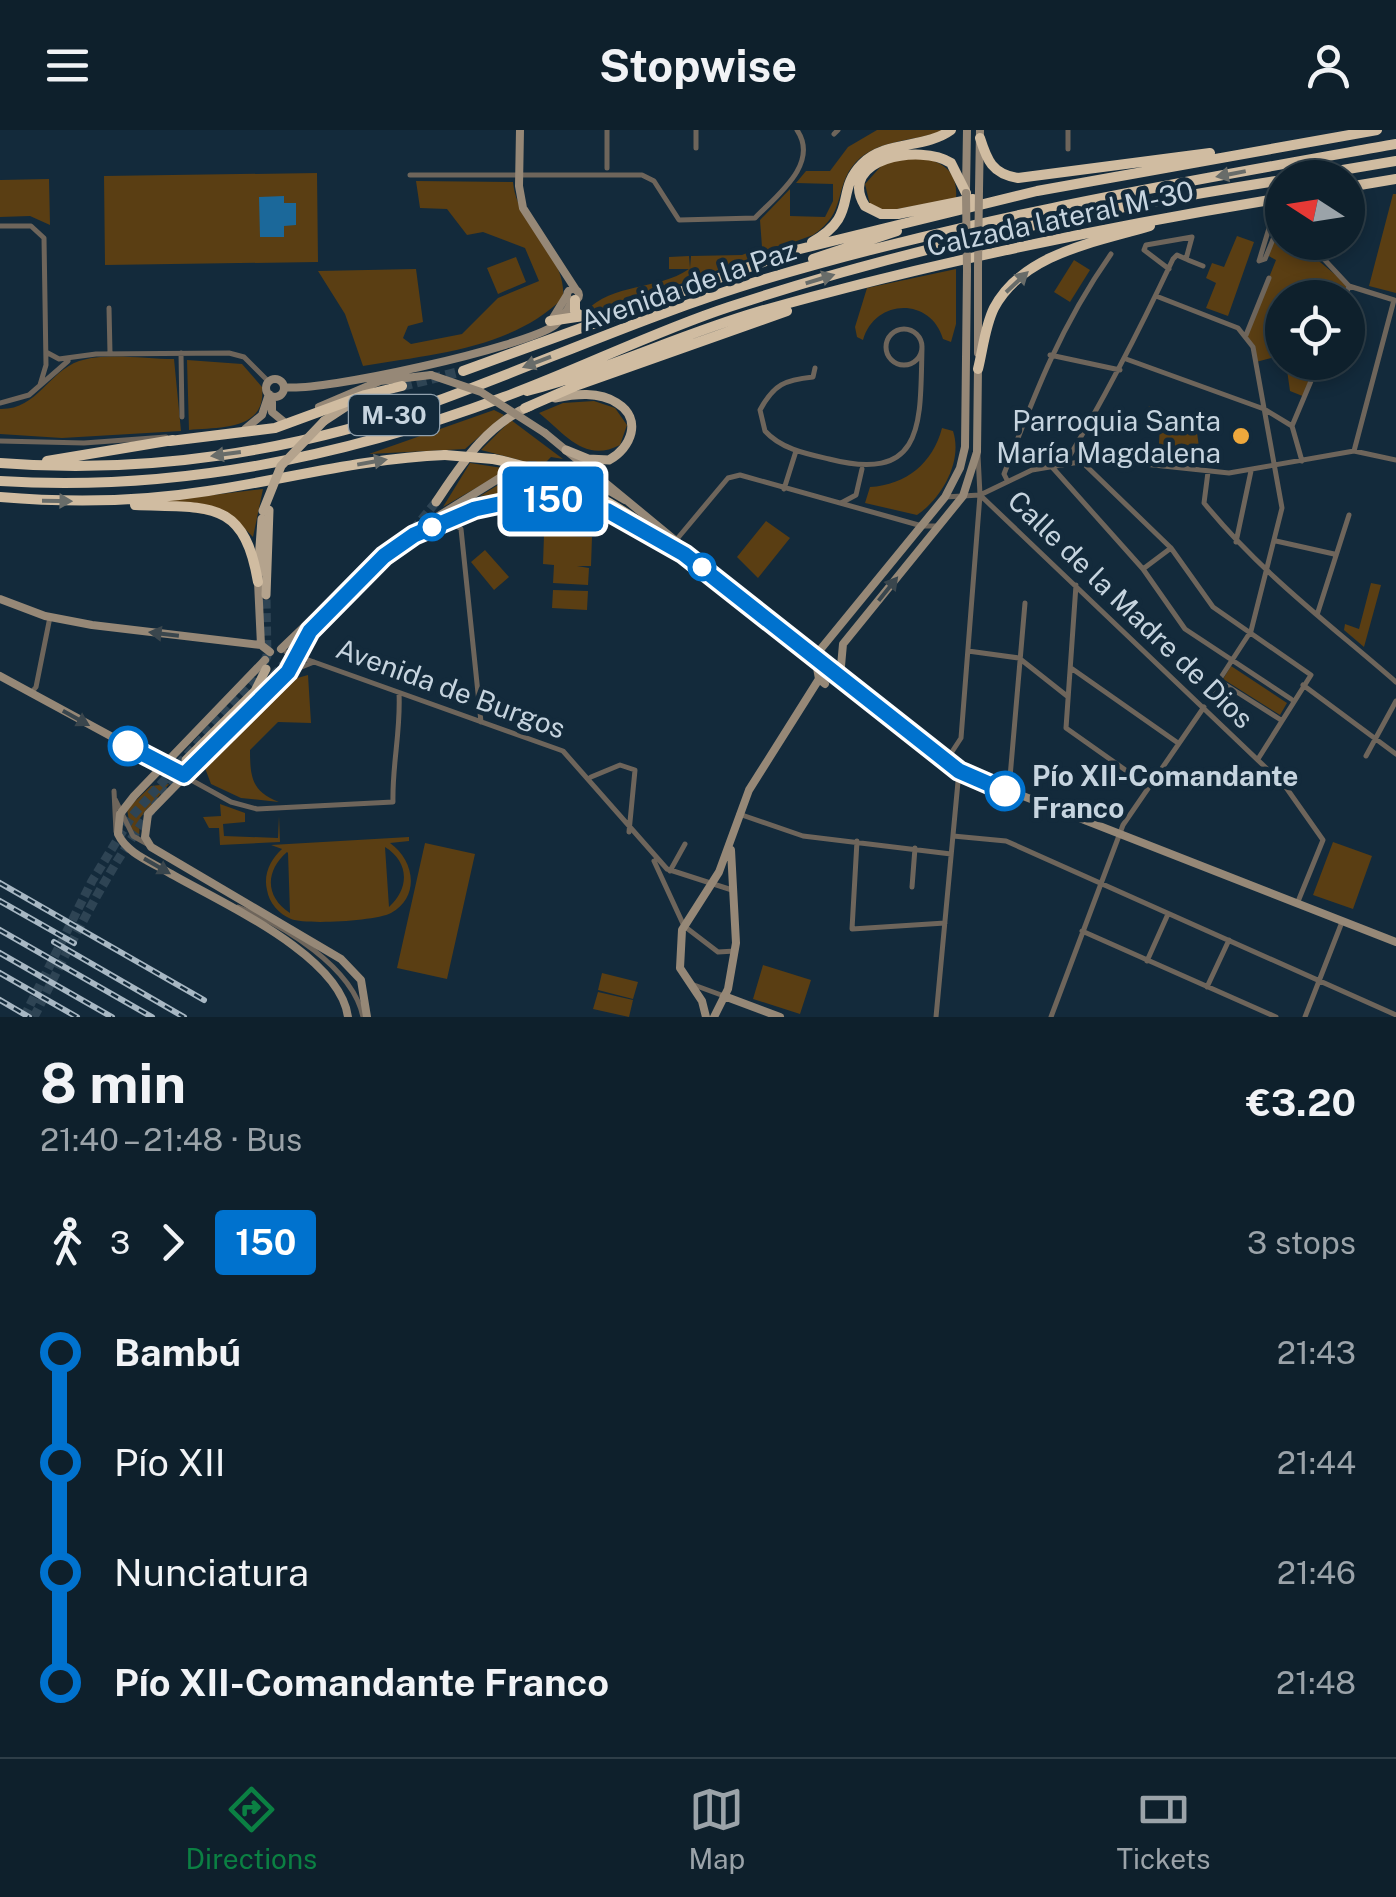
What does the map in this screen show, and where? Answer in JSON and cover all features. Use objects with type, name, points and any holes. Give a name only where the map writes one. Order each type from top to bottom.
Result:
[{"type":"highway","points":[[796,250],[838,223],[853,178],[864,161],[891,148],[940,137],[951,130]]},
{"type":"highway","name":"Calzada lateral M-30","points":[[974,206],[1037,191],[1377,130]]},
{"type":"highway","points":[[980,134],[988,162],[1000,173],[1018,178],[1218,152],[1231,156]]},
{"type":"highway","name":"Avenida de la Paz","points":[[5,464],[86,468],[167,462],[242,452],[373,422],[759,280],[911,239],[1070,204],[1396,144]]},
{"type":"highway","points":[[966,193],[951,163],[920,152],[883,160],[866,172],[860,190],[865,206],[886,214],[1037,191]]},
{"type":"highway","points":[[1365,167],[1396,162]]},
{"type":"highway","name":"Avenida de la Paz","points":[[0,480],[168,478],[245,468],[377,438],[507,396],[727,308],[853,269],[1072,218],[1265,183]]},
{"type":"highway","points":[[1365,186],[1396,183]]},
{"type":"highway","name":"Calzada lateral M-30","points":[[848,290],[1031,243],[1265,201]]},
{"type":"highway","name":"M-30","points":[[464,371],[796,250],[974,206]]},
{"type":"highway","name":"M-30","points":[[759,280],[974,206]]},
{"type":"highway","points":[[978,369],[994,309],[1022,276],[1074,248],[1196,212]]},
{"type":"highway","points":[[525,408],[595,378],[848,290]]},
{"type":"highway","name":"M-30","points":[[507,396],[712,326],[848,290]]},
{"type":"highway","points":[[572,295],[575,312],[580,315]]},
{"type":"highway","points":[[556,319],[626,310]]},
{"type":"highway","name":"M-30","points":[[170,441],[275,428],[402,386]]},
{"type":"highway","name":"M-30","points":[[5,464],[97,456],[213,433]]},
{"type":"highway","points":[[114,502],[207,492],[396,458],[445,455],[492,459],[588,489],[684,554]]},
{"type":"highway","points":[[0,497],[193,508],[228,518],[252,545],[258,582]]},
{"type":"main road","points":[[244,430],[259,420],[272,395],[284,387],[324,387],[474,354],[551,327],[572,295],[569,274],[524,208],[520,130]]},
{"type":"main road","points":[[816,656],[945,497],[960,468],[964,447],[966,130]]},
{"type":"main road","points":[[840,677],[843,644],[963,496],[972,473],[977,452],[980,134]]},
{"type":"main road","points":[[284,387],[278,380],[269,382],[272,412],[284,420],[380,381],[431,375],[481,392],[546,432],[678,539],[711,573]]},
{"type":"main road","points":[[288,671],[267,660],[261,645],[258,582],[266,511],[298,446],[324,421],[380,391]]},
{"type":"main road","points":[[437,503],[453,477],[492,431],[525,408],[584,394],[617,402],[628,412],[632,427],[622,453],[597,460],[566,450]]},
{"type":"main road","name":"M-30","points":[[213,433],[257,428],[284,420]]},
{"type":"main road","points":[[552,466],[579,473],[649,516]]},
{"type":"main road","points":[[365,1017],[365,989],[351,968],[262,909],[149,845],[146,819],[184,775],[288,671],[288,652],[394,541],[506,474]]},
{"type":"main road","points":[[305,638],[384,556],[414,535],[448,520],[519,498],[568,500],[608,511],[711,573],[959,771],[1396,942]]},
{"type":"main road","points":[[266,511],[266,595]]},
{"type":"main road","points":[[348,1017],[342,992],[311,960],[130,850],[118,834],[123,810],[134,796],[267,660],[288,652],[384,564]]},
{"type":"main road","points":[[0,599],[50,617],[261,645]]},
{"type":"main road","points":[[826,646],[840,655]]},
{"type":"main road","points":[[816,656],[822,682]]},
{"type":"main road","points":[[186,760],[255,691],[267,660]]},
{"type":"main road","points":[[0,676],[164,765]]},
{"type":"main road","points":[[731,840],[735,951],[724,996],[710,1017],[679,965],[684,926],[714,882],[749,790],[822,682],[840,677]]},
{"type":"main road","points":[[202,765],[257,710],[274,685]]},
{"type":"main road","points":[[724,996],[780,1017]]},
{"type":"street","points":[[607,130],[607,168]]},
{"type":"street","points":[[696,130],[696,148]]},
{"type":"street","points":[[410,175],[642,176],[654,182],[679,220],[754,218],[800,168],[802,138],[797,130]]},
{"type":"street","points":[[1068,130],[1068,148]]},
{"type":"street","points":[[0,226],[31,226],[44,238],[46,352],[40,385]]},
{"type":"street","points":[[1277,227],[1265,259],[1259,262],[1277,227]]},
{"type":"street","points":[[1168,268],[1144,250],[1146,245],[1192,237],[1186,259]]},
{"type":"street","points":[[1007,480],[1004,474],[1050,355],[1072,310],[1111,254]]},
{"type":"street","points":[[1066,463],[1120,370],[1168,268],[1177,256],[1203,266]]},
{"type":"street","points":[[1325,260],[1343,280]]},
{"type":"street","points":[[1246,334],[1269,278]]},
{"type":"street","points":[[1354,452],[1395,300],[1365,291]]},
{"type":"street","points":[[1156,296],[1246,334],[1253,347],[1282,508],[1250,631],[1212,690]]},
{"type":"street","points":[[110,308],[110,354]]},
{"type":"street","points":[[816,368],[813,378],[779,382],[760,410],[770,437],[796,451],[863,468],[892,460],[910,446],[920,426],[922,376],[922,348],[919,337],[910,330],[899,330],[890,336],[886,348],[890,358],[922,376]]},
{"type":"street","points":[[906,364],[916,359],[922,348]]},
{"type":"street","points":[[46,352],[59,360],[110,354],[238,354],[269,382]]},
{"type":"street","points":[[181,353],[182,418]]},
{"type":"street","points":[[1050,355],[1120,370]]},
{"type":"street","points":[[1126,358],[1264,409],[1292,426]]},
{"type":"street","points":[[0,403],[29,395],[70,359]]},
{"type":"street","points":[[1302,461],[1292,426],[1311,380]]},
{"type":"street","points":[[1269,431],[1282,422]]},
{"type":"street","points":[[0,441],[101,443],[213,433]]},
{"type":"street","points":[[784,489],[796,451]]},
{"type":"street","points":[[946,762],[961,738],[980,495],[977,452]]},
{"type":"street","points":[[945,497],[980,495],[1007,480],[1082,461],[1108,459],[1208,472],[1251,471],[1354,452],[1396,460]]},
{"type":"street","points":[[1082,461],[1171,548],[1213,607],[1311,674],[1258,759]]},
{"type":"street","points":[[1052,467],[1143,569],[1185,630],[1292,700]]},
{"type":"street","points":[[838,504],[856,495],[863,468]]},
{"type":"street","points":[[1236,542],[1251,471]]},
{"type":"street","points":[[1208,472],[1204,504],[1236,542],[1266,574],[1396,682]]},
{"type":"street","points":[[678,539],[728,478],[740,475],[922,526],[940,526]]},
{"type":"street","points":[[856,495],[868,512]]},
{"type":"street","name":"Calle de la Madre de Dios","points":[[980,495],[1285,786],[1322,840],[1297,904]]},
{"type":"street","points":[[1317,615],[1349,515]]},
{"type":"street","points":[[448,520],[461,529],[480,722]]},
{"type":"street","points":[[1276,541],[1334,554]]},
{"type":"street","points":[[1143,569],[1171,548]]},
{"type":"street","points":[[1076,585],[1066,728],[1148,786]]},
{"type":"street","points":[[1009,792],[1025,603]]},
{"type":"street","points":[[31,693],[36,687],[50,617]]},
{"type":"street","points":[[968,651],[1019,658],[1068,697]]},
{"type":"street","name":"Avenida de Burgos","points":[[288,652],[563,751],[590,777],[647,851]]},
{"type":"street","name":"Avenida de Burgos","points":[[288,671],[314,662]]},
{"type":"street","points":[[1071,668],[1178,744]]},
{"type":"street","points":[[1218,680],[1281,720]]},
{"type":"street","points":[[1303,685],[1396,754]]},
{"type":"street","points":[[164,765],[218,795],[257,809],[393,802],[392,758],[401,738],[399,693]]},
{"type":"street","points":[[1366,756],[1373,736],[1396,701]]},
{"type":"street","points":[[1052,1017],[1118,835],[1204,707]]},
{"type":"street","points":[[590,777],[620,766],[635,770],[630,832]]},
{"type":"street","points":[[936,1017],[959,771]]},
{"type":"street","points":[[115,795],[134,796]]},
{"type":"street","points":[[115,795],[133,836],[149,845]]},
{"type":"street","points":[[115,795],[112,826],[118,834]]},
{"type":"street","points":[[739,814],[803,836],[951,854]]},
{"type":"street","points":[[953,836],[1006,841],[1396,1015]]},
{"type":"street","points":[[857,841],[852,929],[945,923]]},
{"type":"street","points":[[670,871],[685,844]]},
{"type":"street","points":[[912,887],[915,848]]},
{"type":"street","points":[[647,851],[670,871],[732,890]]},
{"type":"street","points":[[647,851],[668,884],[684,926],[718,952],[735,951]]},
{"type":"street","points":[[221,902],[253,914],[341,973],[356,993],[365,1017]]},
{"type":"street","points":[[1148,961],[1168,914]]},
{"type":"street","points":[[1305,1017],[1342,922]]},
{"type":"street","points":[[1082,931],[1276,1017]]},
{"type":"street","points":[[1207,986],[1228,940]]},
{"type":"street","points":[[691,984],[724,996]]},
{"type":"street","points":[[1373,1017],[1379,1006]]},
{"type":"shaded area","points":[[877,130],[945,130],[887,144],[865,154],[849,171],[831,217],[813,235],[615,308],[585,312],[609,296],[663,281],[689,269],[669,269],[669,257],[689,256],[690,268],[691,256],[742,255],[762,247],[760,220],[790,189],[790,216],[825,217],[833,201],[833,184],[796,183],[806,171],[830,171],[848,147]]},
{"type":"shaded area","points":[[902,157],[941,164],[953,177],[956,198],[887,211],[870,205],[865,184],[883,164]]},
{"type":"shaded area","points":[[317,173],[318,262],[105,265],[104,176]]},
{"type":"shaded area","points":[[49,179],[50,225],[30,216],[0,217],[0,180]]},
{"type":"shaded area","points":[[416,181],[513,182],[523,213],[557,268],[563,298],[542,315],[495,339],[443,353],[363,366],[345,314],[318,271],[416,269],[423,322],[408,326],[403,338],[411,344],[462,334],[498,298],[539,281],[525,248],[483,232],[467,235],[447,209],[420,208]]},
{"type":"shaded area","points":[[1396,194],[1396,293],[1369,286]]},
{"type":"shaded area","points":[[1237,236],[1254,242],[1228,316],[1206,308],[1216,283],[1206,278],[1212,263],[1224,267]]},
{"type":"shaded area","points":[[516,257],[526,282],[498,294],[487,268]]},
{"type":"shaded area","points":[[1074,260],[1090,270],[1070,302],[1054,292]]},
{"type":"shaded area","points":[[1276,260],[1318,260],[1342,280],[1268,280]]},
{"type":"shaded area","points":[[956,269],[956,324],[951,342],[943,339],[937,325],[927,316],[903,308],[879,316],[863,340],[857,337],[855,327],[867,288]]},
{"type":"shaded area","points":[[1265,288],[1265,360],[1256,362],[1246,335]]},
{"type":"shaded area","points":[[113,356],[174,359],[181,431],[62,438],[0,434],[0,409],[24,403],[79,361]]},
{"type":"shaded area","points":[[187,360],[242,364],[262,387],[257,412],[239,424],[189,430]]},
{"type":"shaded area","points":[[1288,380],[1312,380],[1305,397],[1290,391]]},
{"type":"shaded area","points":[[594,401],[615,408],[627,425],[620,445],[608,450],[586,449],[539,413],[563,403]]},
{"type":"shaded area","points":[[1149,406],[1196,425],[1201,462],[1158,459],[1160,426],[1145,417]]},
{"type":"shaded area","points":[[494,410],[504,415],[465,449],[369,454]]},
{"type":"shaded area","points":[[511,420],[563,459],[551,457],[542,466],[481,450]]},
{"type":"shaded area","points":[[942,428],[953,431],[953,466],[942,489],[926,508],[917,515],[865,503],[870,487],[906,477],[925,462]]},
{"type":"shaded area","points":[[470,463],[509,469],[443,507]]},
{"type":"shaded area","points":[[523,470],[605,503],[551,490],[480,496]]},
{"type":"shaded area","points":[[263,489],[253,537],[236,520],[146,503]]},
{"type":"shaded area","points":[[766,521],[790,538],[758,578],[737,557]]},
{"type":"shaded area","points":[[544,535],[592,537],[591,566],[577,566],[589,568],[588,585],[553,583],[554,565],[543,564]]},
{"type":"shaded area","points":[[485,550],[509,577],[494,590],[471,562]]},
{"type":"shaded area","points":[[1371,583],[1381,585],[1364,647],[1344,630],[1345,624],[1359,629]]},
{"type":"shaded area","points":[[553,590],[588,591],[587,610],[552,608]]},
{"type":"shaded area","points":[[1231,666],[1287,703],[1280,715],[1223,679]]},
{"type":"shaded area","points":[[308,675],[311,723],[278,722],[250,750],[254,782],[279,802],[241,798],[211,784],[205,768],[294,679]]},
{"type":"shaded area","points":[[169,784],[140,818],[139,838],[130,827],[127,809],[151,786]]},
{"type":"shaded area","points":[[220,804],[245,813],[245,822],[223,824],[224,836],[278,838],[279,816],[280,842],[220,845],[219,828],[209,828],[203,817],[221,816]]},
{"type":"shaded area","points":[[409,837],[409,841],[390,843],[409,868],[407,897],[401,906],[383,916],[325,922],[291,919],[275,908],[268,895],[267,873],[282,849],[271,845]],"holes":[[[385,847],[399,860],[404,876],[401,892],[389,907]],[[288,853],[290,913],[276,899],[271,884],[275,867]]]},
{"type":"shaded area","points":[[1333,842],[1372,856],[1353,909],[1313,895]]},
{"type":"shaded area","points":[[425,843],[475,854],[447,979],[397,968]]},
{"type":"shaded area","points":[[763,965],[811,980],[800,1014],[753,999]]},
{"type":"shaded area","points":[[602,973],[638,982],[633,999],[598,990]]},
{"type":"shaded area","points":[[598,992],[633,1000],[629,1017],[593,1009]]},
{"type":"water","points":[[284,196],[284,203],[296,203],[296,225],[284,226],[284,237],[260,237],[259,197]]},
{"type":"tunnel","points":[[402,386],[463,371]]},
{"type":"tunnel","points":[[506,474],[530,465],[553,466]]},
{"type":"tunnel","points":[[413,530],[436,502]]},
{"type":"tunnel","points":[[24,1017],[92,881],[132,816],[255,680],[267,656],[266,595]]},
{"type":"tunnel","points":[[254,696],[298,649]]},
{"type":"tunnel","points":[[34,1017],[109,875],[152,809],[205,746]]},
{"type":"railway","points":[[0,883],[204,1000]]},
{"type":"railway","points":[[0,901],[74,943]]},
{"type":"railway","points":[[0,930],[152,1017]]},
{"type":"railway","points":[[54,942],[184,1017]]},
{"type":"railway","points":[[0,953],[112,1017]]},
{"type":"railway","points":[[0,973],[77,1017]]},
{"type":"railway","points":[[0,1000],[29,1017]]},
{"type":"bus line","name":"150","points":[[128,746],[184,775],[288,672],[310,631],[384,556],[414,535],[475,509],[532,497],[568,500],[608,511],[684,554],[959,771],[1005,791]]},
{"type":"place","name":"Parroquia Santa María Magdalena","points":[[1241,436]]},
{"type":"place","name":"Pío XII-Comandante Franco","points":[[1005,791]]}]
